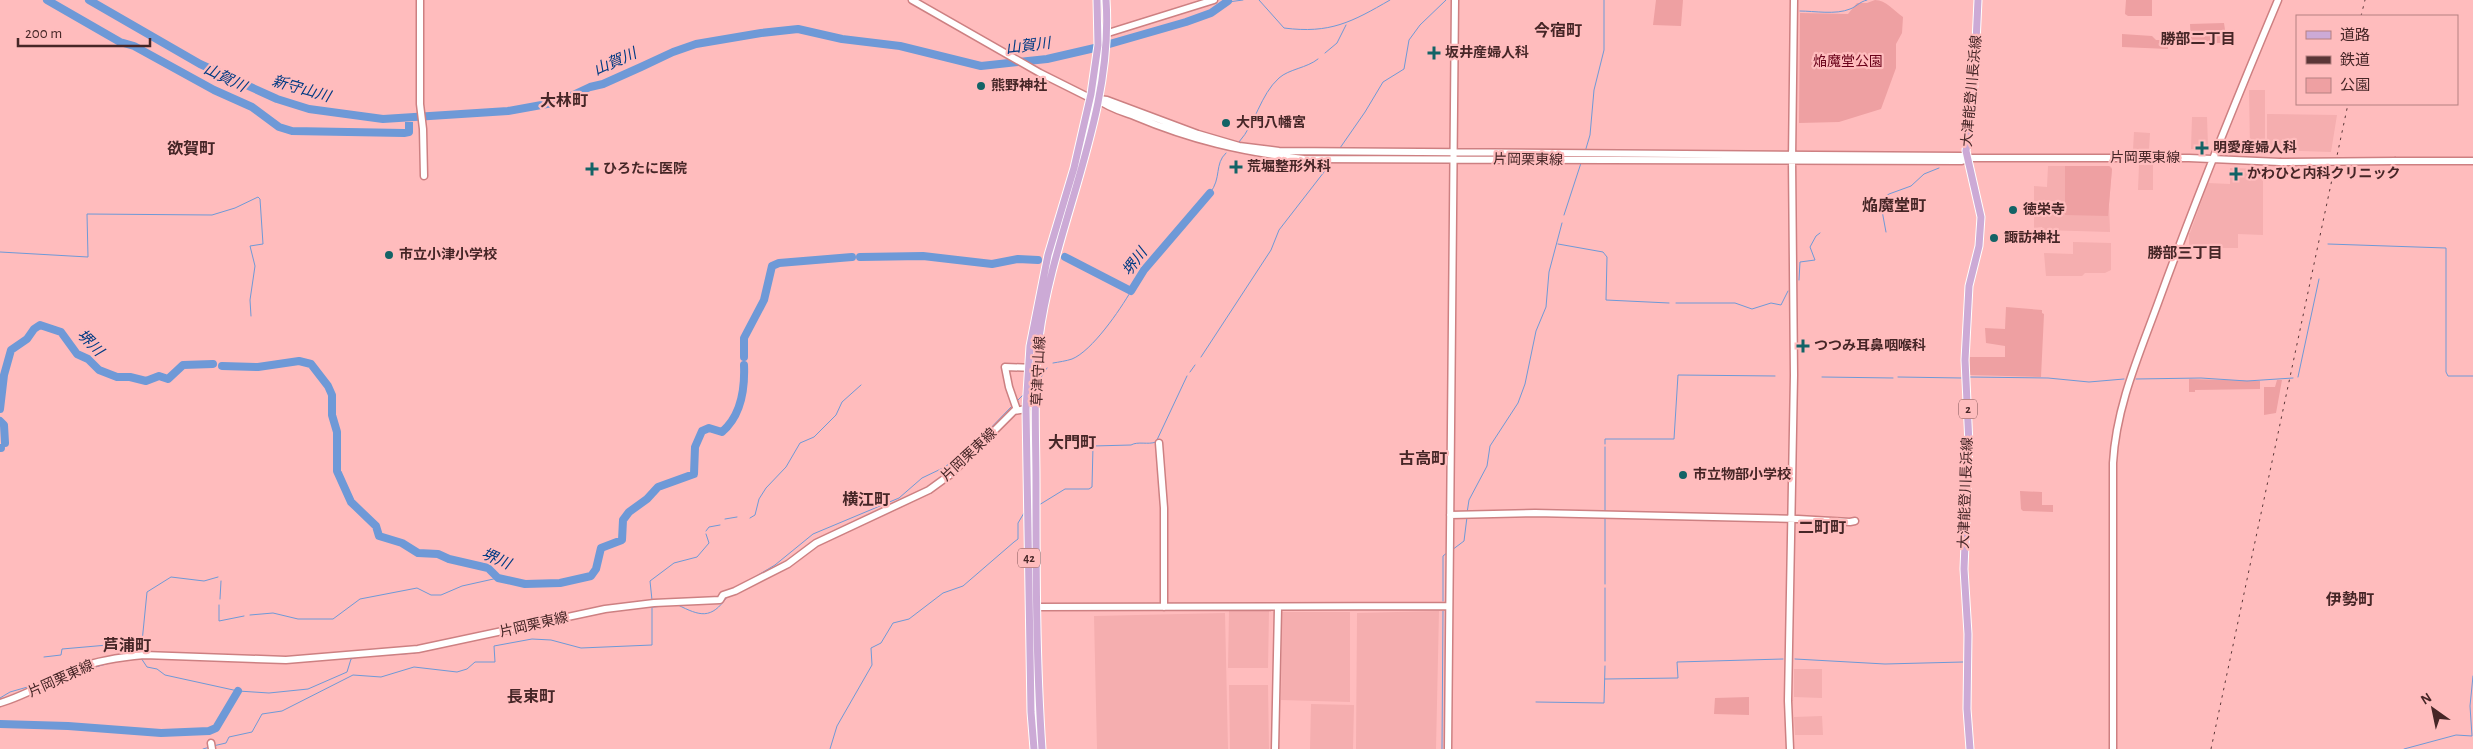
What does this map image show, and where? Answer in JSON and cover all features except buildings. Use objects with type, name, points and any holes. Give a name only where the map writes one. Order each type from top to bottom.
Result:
[{"type":"main road","name":"草津守山線","points":[[1034,749],[1032,368],[1030,346],[1048,255],[1074,168],[1090,98],[1098,51],[1097,0]]},
{"type":"main road","name":"草津守山線","points":[[1042,749],[1026,409],[1032,368],[1058,253],[1104,75],[1108,33],[1106,0]]},
{"type":"main road","name":"大津能登川長浜線","points":[[1970,749],[1967,709],[1968,634],[1964,569],[1969,444],[1966,360],[1969,286],[1981,229],[1981,209],[1967,158],[1967,134],[1976,47],[1978,0]]},
{"type":"street","points":[[420,0],[424,176]]},
{"type":"street","name":"片岡栗東線","points":[[912,0],[1040,73],[1090,98],[1099,100],[1167,130],[1202,142],[1250,152],[1304,159],[1792,157],[1962,161],[1967,158],[2280,162],[2473,161]]},
{"type":"street","points":[[1108,33],[1214,0]]},
{"type":"street","points":[[1448,749],[1455,0]]},
{"type":"street","points":[[1790,749],[1788,701],[1794,375],[1792,157],[1794,0]]},
{"type":"street","points":[[2113,749],[2113,448],[2132,375],[2183,232],[2278,0]]},
{"type":"street","points":[[1026,409],[1017,410],[1011,395],[1005,367],[1032,368]]},
{"type":"street","name":"片岡栗東線","points":[[0,703],[28,694],[79,668],[121,657],[152,656],[286,660],[410,650],[475,638],[605,609],[654,602],[720,600],[723,595],[735,591],[788,564],[816,543],[929,490],[951,474],[1017,410]]},
{"type":"street","points":[[1159,443],[1164,508],[1164,608]]},
{"type":"street","points":[[1450,515],[1535,513],[1790,519],[1837,522],[1855,520]]},
{"type":"street","points":[[1034,607],[1278,608],[1450,606]]},
{"type":"street","points":[[1275,749],[1278,608]]},
{"type":"shaded area","points":[[2249,90],[2265,90],[2265,149],[2250,149]]},
{"type":"shaded area","points":[[2267,114],[2337,115],[2331,152],[2267,150]]},
{"type":"shaded area","points":[[2192,117],[2207,117],[2208,146],[2205,149],[2191,149]]},
{"type":"shaded area","points":[[2134,132],[2150,133],[2149,149],[2133,150]]},
{"type":"shaded area","points":[[2139,165],[2153,165],[2153,190],[2138,190]]},
{"type":"shaded area","points":[[2048,166],[2110,166],[2112,168],[2109,204],[2110,232],[2043,230],[2042,227],[2034,228],[2034,186],[2047,187]]},
{"type":"shaded area","points":[[2230,168],[2260,169],[2263,172],[2263,235],[2238,234],[2238,248],[2189,248],[2190,233],[2208,183],[2230,184]]},
{"type":"shaded area","points":[[2073,242],[2111,243],[2111,270],[2105,273],[2085,273],[2082,276],[2046,276],[2044,253],[2073,254]]},
{"type":"shaded area","points":[[1229,611],[1269,611],[1268,668],[1228,668]]},
{"type":"shaded area","points":[[1439,611],[1436,749],[1356,749],[1357,613]]},
{"type":"shaded area","points":[[1282,612],[1350,612],[1350,702],[1281,700]]},
{"type":"shaded area","points":[[1225,613],[1228,749],[1097,749],[1094,616]]},
{"type":"shaded area","points":[[1794,669],[1822,669],[1822,698],[1794,697]]},
{"type":"shaded area","points":[[1229,685],[1268,685],[1269,749],[1230,749]]},
{"type":"shaded area","points":[[1311,704],[1354,705],[1353,749],[1310,749]]},
{"type":"shaded area","points":[[1822,716],[1823,735],[1795,735],[1794,717]]},
{"type":"green space","points":[[1656,0],[1683,0],[1681,26],[1653,25]]},
{"type":"green space","name":"焔魔堂公園","points":[[1875,0],[1886,4],[1903,17],[1902,33],[1896,44],[1896,68],[1881,109],[1839,122],[1799,123],[1800,13],[1848,14],[1857,3],[1867,3]]},
{"type":"green space","points":[[2126,0],[2152,0],[2152,16],[2128,16],[2125,14]]},
{"type":"green space","points":[[2224,23],[2227,43],[2191,43],[2190,24]]},
{"type":"green space","points":[[2122,34],[2152,36],[2156,40],[2164,40],[2165,37],[2168,39],[2168,49],[2122,47]]},
{"type":"green space","points":[[2065,166],[2109,166],[2112,169],[2108,216],[2065,215]]},
{"type":"green space","points":[[2006,307],[2042,310],[2044,314],[2041,377],[1969,375],[1970,357],[2005,357],[2005,346],[1986,343],[1985,328],[2005,329]]},
{"type":"green space","points":[[2189,379],[2260,381],[2260,389],[2195,390],[2195,392],[2189,392]]},
{"type":"green space","points":[[2277,380],[2282,380],[2276,413],[2264,415],[2264,387],[2275,387]]},
{"type":"green space","points":[[2020,491],[2042,492],[2042,505],[2053,505],[2053,512],[2023,511],[2021,509]]},
{"type":"green space","points":[[1749,697],[1749,715],[1714,714],[1715,698]]},
{"type":"waterway","name":"山賀川","points":[[47,0],[120,42],[134,46],[214,90],[252,107],[279,127],[292,131],[404,133],[409,132],[409,118]]},
{"type":"waterway","name":"山賀川","points":[[89,0],[200,64],[277,99],[309,109],[383,119],[508,111],[558,102],[673,52],[696,44],[761,33],[798,29],[842,39],[900,46],[981,66],[1047,59],[1099,47],[1186,22],[1211,13],[1228,1]]},
{"type":"waterway","points":[[1228,2],[1243,0]]},
{"type":"waterway","points":[[1259,0],[1284,28],[1300,29],[1328,28],[1364,15],[1390,0]]},
{"type":"waterway","points":[[1340,148],[1383,82],[1404,69],[1409,40],[1420,25],[1446,0]]},
{"type":"waterway","points":[[1585,152],[1590,135],[1594,90],[1604,50],[1604,0]]},
{"type":"waterway","points":[[1800,11],[1838,12],[1850,9],[1867,0]]},
{"type":"waterway","points":[[1325,53],[1337,43],[1346,25]]},
{"type":"waterway","points":[[1239,142],[1250,126],[1267,92],[1279,78],[1318,59]]},
{"type":"waterway","points":[[1210,193],[1216,182],[1220,162],[1226,153]]},
{"type":"waterway","points":[[1201,357],[1271,250],[1279,230],[1331,163]]},
{"type":"waterway","points":[[1564,215],[1581,163]]},
{"type":"waterway","points":[[1886,232],[1880,200],[1889,194],[1911,186],[1924,174],[1939,168]]},
{"type":"waterway","name":"堺川","points":[[1065,257],[1131,291],[1144,270],[1210,193]]},
{"type":"waterway","points":[[0,252],[88,257],[87,214],[212,215],[235,208],[258,197],[260,199],[263,244],[250,246],[255,266],[250,300],[251,316]]},
{"type":"waterway","points":[[1467,513],[1469,500],[1487,466],[1490,446],[1518,403],[1525,384],[1536,331],[1546,307],[1549,272],[1562,223]]},
{"type":"waterway","points":[[1799,280],[1800,262],[1815,260],[1810,247],[1816,236],[1820,233]]},
{"type":"waterway","points":[[1558,244],[1603,252],[1607,257],[1606,300],[1669,303]]},
{"type":"waterway","points":[[2328,244],[2446,248],[2446,372],[2448,376],[2473,376]]},
{"type":"waterway","name":"堺川","points":[[860,257],[923,256],[992,264],[1018,259],[1038,260]]},
{"type":"waterway","name":"堺川","points":[[744,357],[744,338],[764,300],[772,266],[779,263],[852,257]]},
{"type":"waterway","points":[[2298,377],[2319,279]]},
{"type":"waterway","points":[[1053,363],[1072,359],[1088,348],[1113,319],[1131,291]]},
{"type":"waterway","points":[[1676,303],[1735,303],[1752,309],[1771,303],[1781,305],[1788,291]]},
{"type":"waterway","name":"堺川","points":[[0,409],[4,375],[11,350],[27,339],[34,329],[40,325],[61,332],[77,354],[88,359],[99,370],[117,377],[130,377],[146,381],[159,376],[168,379],[183,365],[213,364]]},
{"type":"waterway","name":"堺川","points":[[222,366],[258,367],[299,361],[311,364],[328,386],[332,395],[332,415],[337,432],[337,471],[351,502],[376,526],[379,536],[402,543],[418,553],[438,554],[449,559],[488,568],[498,578],[525,584],[560,583],[591,576],[596,569],[601,548],[622,540],[623,520],[629,512],[647,499],[658,487],[694,474],[695,447],[702,431],[709,428],[722,432],[729,425],[738,410],[743,392],[744,365]]},
{"type":"waterway","points":[[1190,372],[1195,365]]},
{"type":"waterway","points":[[1040,379],[1047,368]]},
{"type":"waterway","points":[[1605,444],[1605,439],[1674,439],[1678,375],[1775,376]]},
{"type":"waterway","points":[[1039,505],[1065,489],[1089,489],[1092,487],[1093,446],[1156,442],[1187,376]]},
{"type":"waterway","points":[[1822,377],[1893,378]]},
{"type":"waterway","points":[[1898,377],[1961,378]]},
{"type":"waterway","points":[[1968,377],[2048,378],[2089,382],[2124,379]]},
{"type":"waterway","points":[[2136,379],[2201,378],[2247,381],[2293,378]]},
{"type":"waterway","points":[[750,518],[755,515],[759,499],[766,488],[786,467],[800,443],[814,437],[836,415],[842,402],[861,385]]},
{"type":"waterway","points":[[1018,400],[1023,395]]},
{"type":"waterway","points":[[743,584],[775,565],[813,534],[899,498],[922,478],[945,467],[981,438],[1013,405]]},
{"type":"waterway","name":"堺川","points":[[0,421],[4,425],[5,443]]},
{"type":"waterway","points":[[1605,447],[1605,511]]},
{"type":"waterway","points":[[830,749],[837,726],[872,665],[871,648],[881,643],[893,623],[909,619],[943,593],[963,586],[1018,539],[1018,523],[1024,513]]},
{"type":"waterway","points":[[725,519],[737,517]]},
{"type":"waterway","points":[[1452,550],[1464,541],[1467,517]]},
{"type":"waterway","points":[[1605,519],[1605,584]]},
{"type":"waterway","points":[[706,531],[709,527],[720,525]]},
{"type":"waterway","points":[[652,600],[650,581],[674,563],[697,557],[709,543],[706,534]]},
{"type":"waterway","points":[[1443,601],[1443,556],[1448,552]]},
{"type":"waterway","points":[[44,657],[61,655],[62,649],[142,642],[147,592],[171,577],[204,581],[218,577]]},
{"type":"waterway","points":[[250,615],[273,613],[298,619],[333,619],[360,599],[417,588],[431,595],[441,595],[462,586],[498,578]]},
{"type":"waterway","points":[[220,599],[221,581]]},
{"type":"waterway","points":[[1605,588],[1605,661]]},
{"type":"waterway","points":[[678,605],[693,612],[705,614],[716,610],[727,597]]},
{"type":"waterway","points":[[219,605],[219,621],[244,616]]},
{"type":"waterway","points":[[213,746],[226,743],[229,737],[252,732],[262,714],[282,711],[353,675],[381,677],[414,667],[457,672],[467,669],[475,662],[495,662],[494,646],[532,639],[551,640],[581,648],[652,645],[652,605]]},
{"type":"waterway","points":[[653,607],[674,605]]},
{"type":"waterway","points":[[1442,749],[1443,611]]},
{"type":"waterway","points":[[375,656],[415,653]]},
{"type":"waterway","points":[[141,658],[147,667],[157,669],[165,675],[238,691],[269,693],[308,689],[347,672],[351,659],[359,657]]},
{"type":"waterway","points":[[1605,679],[1678,678],[1677,662],[1783,659]]},
{"type":"waterway","points":[[1795,659],[1885,664],[1963,662]]},
{"type":"waterway","points":[[48,685],[49,687],[78,672],[113,662]]},
{"type":"waterway","points":[[1536,702],[1604,703],[1605,666]]},
{"type":"waterway","points":[[2404,749],[2456,735],[2472,736],[2470,706],[2473,676]]},
{"type":"waterway","points":[[0,698],[10,692],[45,682]]},
{"type":"waterway","points":[[0,724],[68,726],[161,733],[209,731],[216,728],[238,691]]},
{"type":"waterway","points":[[203,749],[210,747]]},
{"type":"railway","points":[[2361,15],[2365,0]]},
{"type":"railway","points":[[2211,749],[2348,105]]},
{"type":"place","name":"坂井産婦人科","points":[[1434,53]]},
{"type":"place","name":"熊野神社","points":[[981,86]]},
{"type":"place","name":"大門八幡宮","points":[[1226,123]]},
{"type":"place","name":"明愛産婦人科","points":[[2202,148]]},
{"type":"place","name":"荒堀整形外科","points":[[1236,167]]},
{"type":"place","name":"ひろたに医院","points":[[592,169]]},
{"type":"place","name":"かわひと内科クリニック","points":[[2236,174]]},
{"type":"place","name":"徳栄寺","points":[[2013,210]]},
{"type":"place","name":"諏訪神社","points":[[1994,238]]},
{"type":"place","name":"市立小津小学校","points":[[389,255]]},
{"type":"place","name":"つつみ耳鼻咽喉科","points":[[1803,346]]},
{"type":"place","name":"市立物部小学校","points":[[1683,475]]},
{"type":"district","name":"今宿町","points":[[1558,31]]},
{"type":"district","name":"勝部二丁目","points":[[2198,39]]},
{"type":"district","name":"大林町","points":[[564,101]]},
{"type":"district","name":"欲賀町","points":[[191,149]]},
{"type":"district","name":"焔魔堂町","points":[[1894,206]]},
{"type":"district","name":"勝部三丁目","points":[[2185,253]]},
{"type":"district","name":"大門町","points":[[1072,443]]},
{"type":"district","name":"古高町","points":[[1423,459]]},
{"type":"district","name":"横江町","points":[[866,500]]},
{"type":"district","name":"二町町","points":[[1822,528]]},
{"type":"district","name":"伊勢町","points":[[2350,600]]},
{"type":"district","name":"芦浦町","points":[[127,646]]},
{"type":"district","name":"長束町","points":[[531,697]]},
{"type":"water label","name":"新守山川","points":[[301,89]]}]
